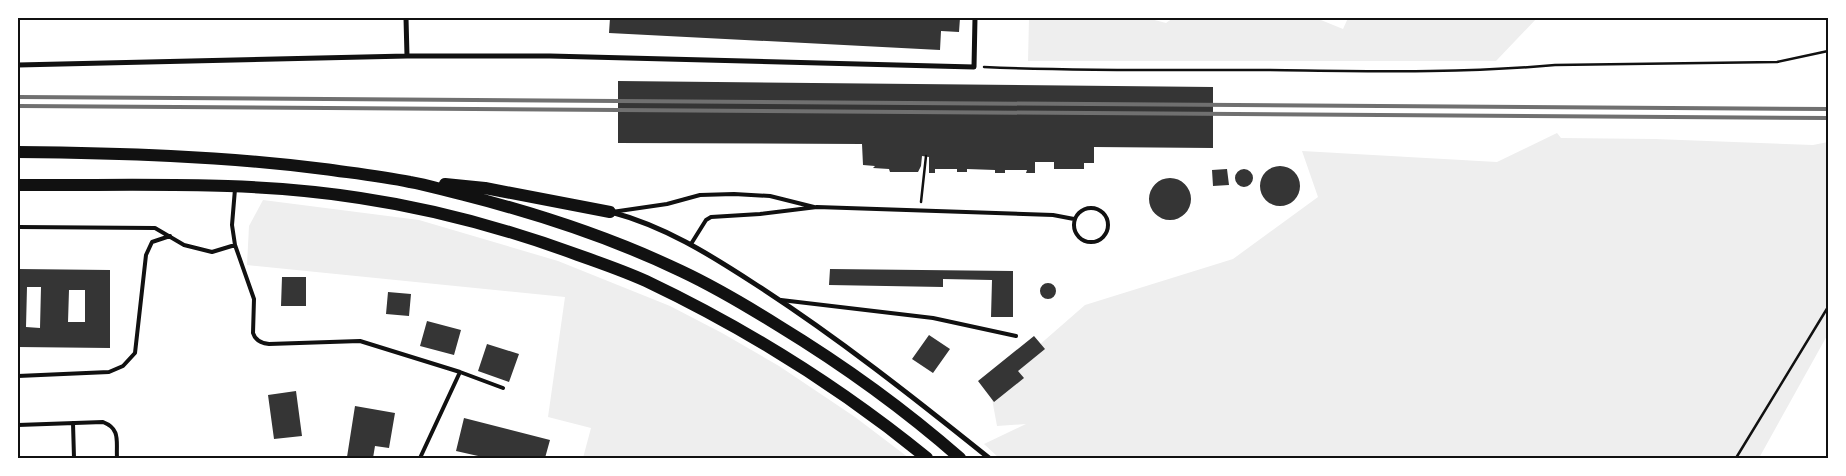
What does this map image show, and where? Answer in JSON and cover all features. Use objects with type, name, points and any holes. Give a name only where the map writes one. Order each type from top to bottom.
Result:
[{"type":"highway","points":[[18,152],[208,157],[306,167],[410,182],[485,188],[610,212]]},
{"type":"highway","points":[[410,182],[556,221],[630,248],[700,280],[756,312],[850,371],[902,410],[960,458]]},
{"type":"highway","points":[[18,184],[235,187],[332,194],[403,205],[503,230],[615,268],[687,302],[781,355],[861,408],[927,458]]},
{"type":"street","points":[[406,18],[407,56]]},
{"type":"street","points":[[18,65],[407,56],[570,56],[974,67],[975,18]]},
{"type":"street","points":[[610,212],[652,225],[691,244],[780,300],[875,368],[989,458]]},
{"type":"lane","points":[[235,187],[232,225],[235,245],[254,299],[253,332],[254,337],[259,341],[268,344],[360,341],[460,372],[503,388]]},
{"type":"lane","points":[[610,212],[667,204],[700,195],[770,196],[817,207]]},
{"type":"lane","points":[[691,244],[702,226],[711,217],[760,214],[817,207],[1053,215],[1074,218]]},
{"type":"lane","points":[[1090,207],[1097,208],[1106,216],[1108,228],[1100,239],[1095,241],[1083,240],[1075,231],[1074,218],[1084,209],[1090,207]]},
{"type":"lane","points":[[18,227],[155,228],[184,245],[212,252],[235,245]]},
{"type":"lane","points":[[18,376],[109,372],[123,366],[135,353],[146,255],[152,242],[170,236]]},
{"type":"lane","points":[[780,300],[933,318],[1016,336]]},
{"type":"lane","points":[[420,458],[460,372]]},
{"type":"lane","points":[[18,425],[103,422],[112,425],[116,431],[117,458]]},
{"type":"lane","points":[[73,423],[74,458]]},
{"type":"path","points":[[974,67],[1056,70],[1445,71],[1555,65],[1777,62],[1828,51]]},
{"type":"path","points":[[920,211],[926,156]]},
{"type":"path","points":[[1736,458],[1828,307]]},
{"type":"shaded area","points":[[1029,18],[1147,18],[1166,23],[1173,18],[1316,18],[1343,29],[1348,18],[1537,18],[1496,61],[1028,61]]},
{"type":"shaded area","points":[[1557,133],[1561,138],[1655,139],[1813,145],[1828,142],[1828,334],[1759,458],[999,458],[984,444],[1026,424],[997,426],[990,388],[1085,305],[1233,259],[1318,197],[1302,151],[1497,162]]},
{"type":"shaded area","points":[[263,200],[419,220],[558,261],[670,306],[722,333],[779,366],[855,417],[909,458],[583,458],[591,428],[548,417],[565,297],[247,265],[249,226]]},
{"type":"building","points":[[610,18],[960,18],[959,32],[941,31],[940,50],[609,33]]},
{"type":"building","points":[[618,81],[1213,87],[1213,148],[1094,147],[1094,163],[1084,163],[1084,169],[1054,169],[1054,162],[1035,162],[1035,173],[1026,173],[1027,170],[1005,170],[1005,173],[995,173],[995,170],[967,169],[967,172],[957,172],[957,169],[935,169],[935,173],[929,173],[929,157],[922,156],[918,172],[890,172],[889,169],[863,165],[862,144],[618,143]]},
{"type":"building","points":[[1284,166],[1291,169],[1297,175],[1300,186],[1299,194],[1291,203],[1284,206],[1276,206],[1269,203],[1261,194],[1260,182],[1263,175],[1272,167]]},
{"type":"building","points":[[1227,169],[1229,185],[1213,186],[1212,170]]},
{"type":"building","points":[[1244,169],[1250,172],[1253,178],[1250,184],[1244,187],[1238,184],[1235,178],[1238,172]]},
{"type":"building","points":[[1170,178],[1185,184],[1191,199],[1185,214],[1170,220],[1155,214],[1149,199],[1155,184]]},
{"type":"building","points":[[18,269],[110,270],[110,348],[18,347]],"holes":[[[27,287],[41,287],[40,328],[26,327]],[[69,290],[85,290],[85,322],[68,322]]]},
{"type":"building","points":[[830,269],[1013,271],[1013,317],[991,317],[992,280],[943,279],[943,287],[829,285]]},
{"type":"building","points":[[282,277],[306,277],[306,306],[281,306]]},
{"type":"building","points":[[1045,283],[1051,283],[1056,288],[1054,297],[1045,299],[1040,294],[1040,288]]},
{"type":"building","points":[[388,292],[411,294],[409,316],[386,314]]},
{"type":"building","points":[[427,321],[461,330],[454,355],[420,346]]},
{"type":"building","points":[[929,335],[950,349],[933,373],[912,359]]},
{"type":"building","points":[[1034,336],[1045,349],[1018,371],[1024,378],[994,402],[978,381]]},
{"type":"building","points":[[487,344],[519,354],[509,382],[478,371]]},
{"type":"building","points":[[296,391],[302,436],[274,439],[268,395]]},
{"type":"building","points":[[355,406],[395,413],[389,448],[375,446],[373,458],[347,457]]},
{"type":"building","points":[[464,418],[550,440],[545,458],[487,458],[456,451]]},
{"type":"railway","points":[[18,97],[1828,109]]},
{"type":"railway","points":[[18,106],[1828,118]]}]
